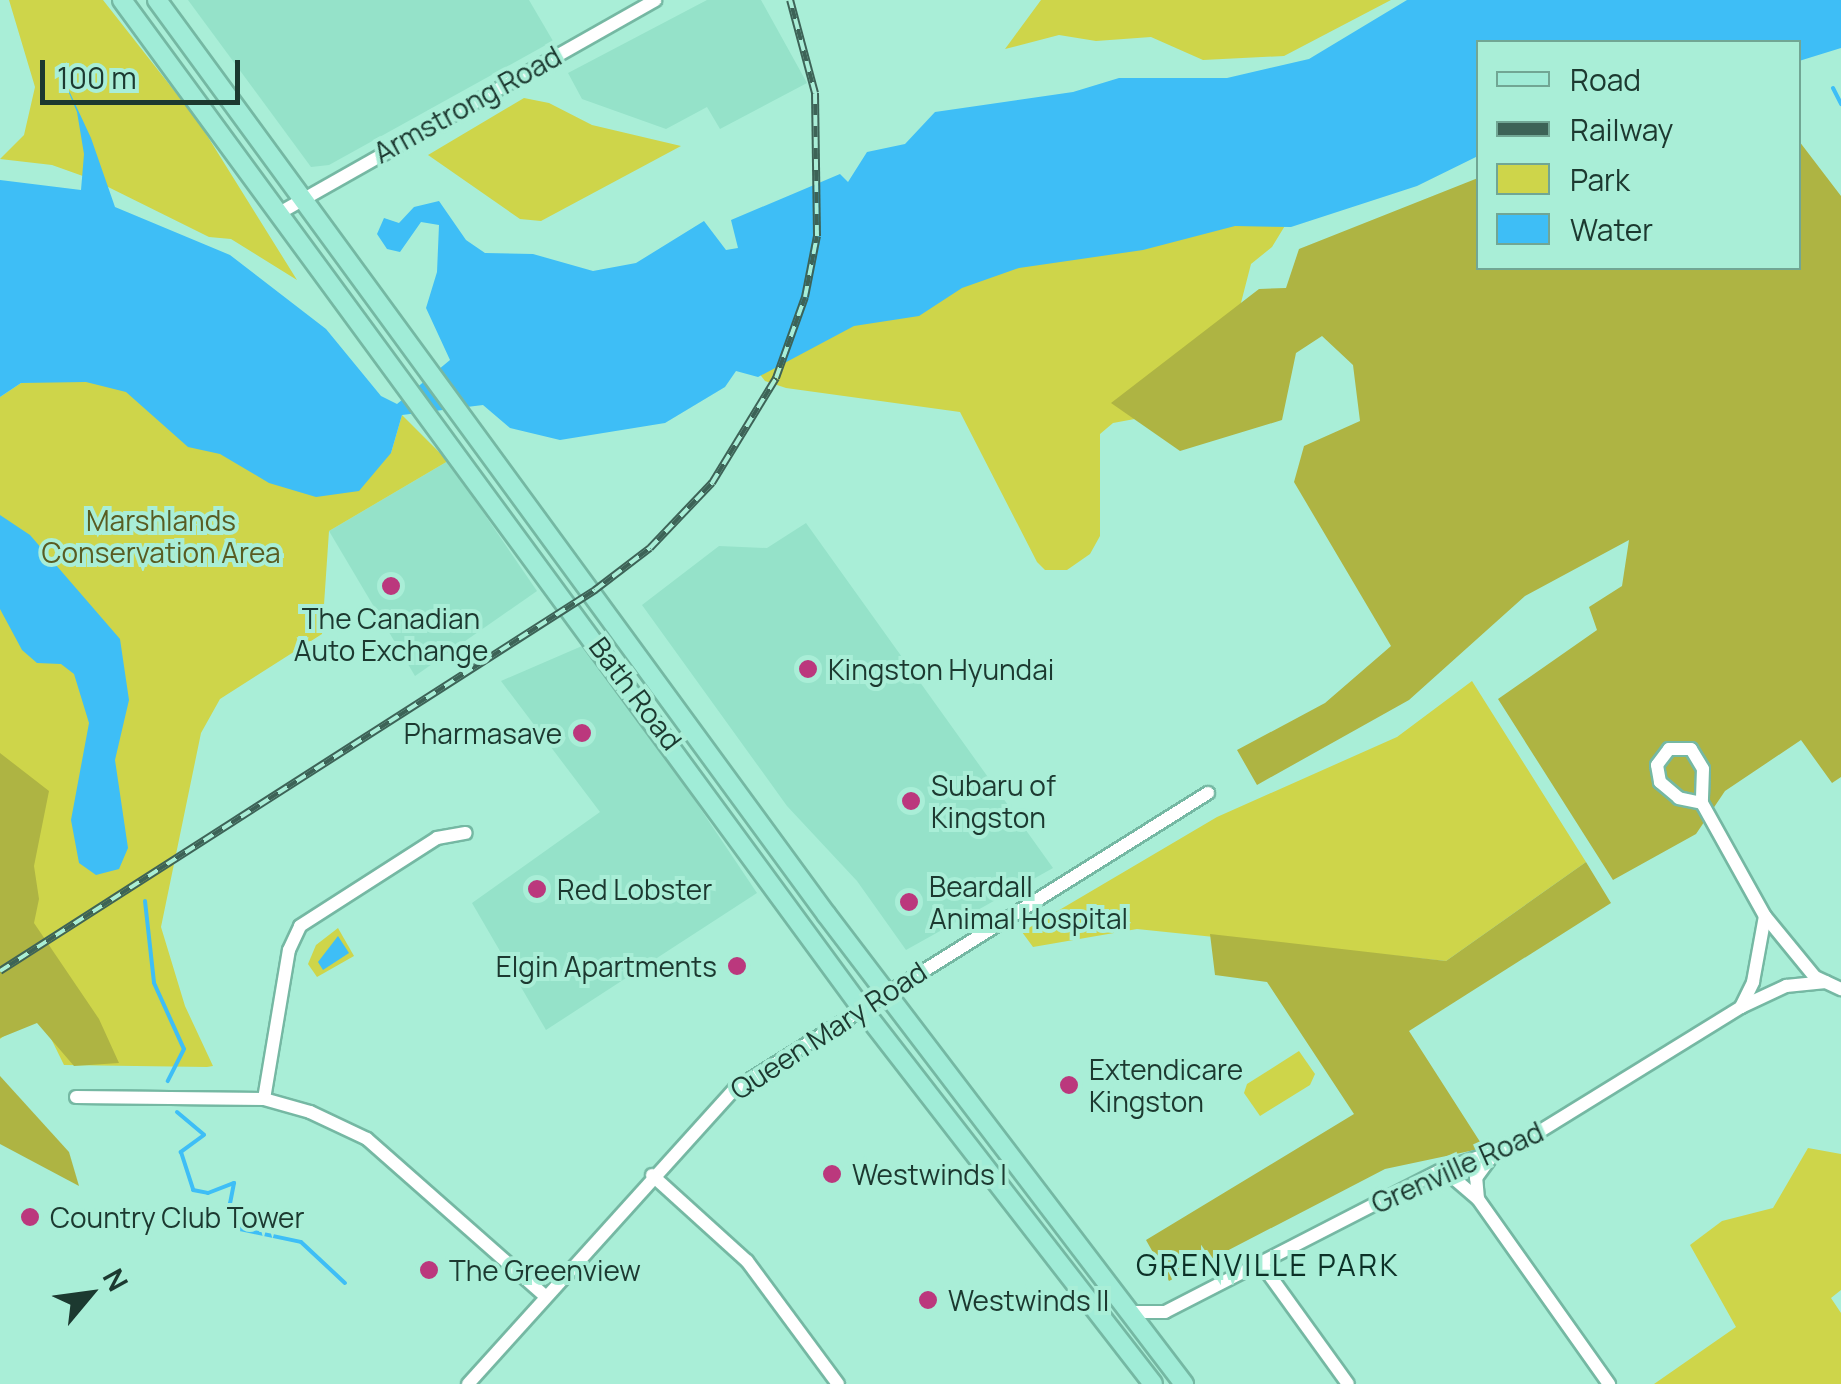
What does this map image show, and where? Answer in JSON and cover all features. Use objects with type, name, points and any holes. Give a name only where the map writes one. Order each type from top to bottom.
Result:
[{"type":"main road","name":"Bath Road","points":[[122,0],[691,767],[860,1006],[1153,1384]]},
{"type":"main road","name":"Bath Road","points":[[156,0],[884,992],[1184,1384]]},
{"type":"main road","points":[[691,767],[708,755]]},
{"type":"street","name":"Armstrong Road","points":[[281,212],[300,197],[655,0]]},
{"type":"street","points":[[1702,804],[1679,798],[1660,782],[1656,765],[1669,749],[1691,749],[1703,768],[1702,804],[1765,916],[1826,982],[1841,989]]},
{"type":"street","name":"Queen Mary Road","points":[[468,1384],[652,1175],[734,1089],[860,1006],[1208,793]]},
{"type":"street","points":[[264,1099],[289,950],[300,926],[437,838],[466,833]]},
{"type":"street","points":[[1741,1007],[1754,982],[1765,916]]},
{"type":"street","name":"Grenville Road","points":[[1128,1312],[1165,1312],[1443,1168],[1522,1143],[1741,1007],[1786,986],[1826,982]]},
{"type":"street","points":[[76,1098],[264,1099],[310,1112],[367,1139],[545,1296]]},
{"type":"street","points":[[1478,1199],[1476,1178],[1495,1152]]},
{"type":"street","points":[[1443,1168],[1478,1199],[1609,1384]]},
{"type":"street","points":[[652,1175],[747,1261],[838,1384]]},
{"type":"street","points":[[1260,1262],[1348,1384]]},
{"type":"street","points":[[1161,1354],[1155,1333],[1165,1312]]},
{"type":"shaded area","points":[[188,0],[529,0],[553,41],[329,165],[311,167]]},
{"type":"shaded area","points":[[707,0],[761,0],[807,83],[720,129],[707,107],[666,129],[582,99],[568,73]]},
{"type":"shaded area","points":[[448,461],[537,591],[415,676],[329,531]]},
{"type":"shaded area","points":[[806,523],[1053,868],[906,950],[857,881],[787,806],[642,605],[719,546],[767,548]]},
{"type":"shaded area","points":[[589,643],[757,893],[546,1030],[472,903],[600,812],[501,681]]},
{"type":"green space","points":[[9,0],[103,0],[198,121],[297,280],[231,239],[209,237],[94,180],[52,165],[0,159],[24,135],[35,87]]},
{"type":"green space","points":[[1041,0],[1391,0],[1284,56],[1203,60],[1151,37],[1096,41],[1059,35],[1005,49]]},
{"type":"green space","points":[[524,98],[549,103],[592,125],[681,146],[541,221],[520,219],[428,155]]},
{"type":"green space","points":[[1801,144],[1841,196],[1841,777],[1832,783],[1801,740],[1725,791],[1696,834],[1613,880],[1498,699],[1597,630],[1589,607],[1622,586],[1629,540],[1525,596],[1409,700],[1257,785],[1237,750],[1325,703],[1391,646],[1294,482],[1304,446],[1360,421],[1353,365],[1322,336],[1296,353],[1282,420],[1180,451],[1111,403],[1259,289],[1286,288],[1299,249],[1476,179],[1476,270],[1801,270]]},
{"type":"green space","points":[[1300,201],[1272,247],[1251,264],[1234,330],[1167,413],[1113,423],[1100,434],[1100,536],[1090,554],[1067,570],[1045,570],[1037,562],[960,412],[786,388],[765,381],[744,353],[831,300]]},
{"type":"green space","name":"Marshlands Conservation Area","points":[[86,363],[391,453],[402,415],[448,461],[329,531],[322,634],[220,699],[201,733],[161,927],[185,1006],[213,1066],[64,1065],[37,1010],[0,1039],[0,397],[21,383],[60,380]]},
{"type":"green space","points":[[1472,681],[1586,862],[1446,961],[1137,929],[1033,947],[1022,932],[1217,817],[1397,737]]},
{"type":"green space","points":[[0,753],[49,791],[34,866],[39,899],[34,923],[99,1019],[119,1063],[74,1066],[37,1023],[0,1038]]},
{"type":"green space","points":[[1586,862],[1611,903],[1409,1031],[1484,1148],[1385,1169],[1169,1281],[1146,1240],[1354,1114],[1267,982],[1215,975],[1210,934],[1446,961]]},
{"type":"green space","points":[[338,928],[354,956],[317,977],[308,964],[316,945]]},
{"type":"green space","points":[[1299,1051],[1315,1074],[1310,1085],[1260,1116],[1244,1093],[1247,1084]]},
{"type":"green space","points":[[0,1076],[69,1152],[79,1186],[0,1144]]},
{"type":"green space","points":[[1808,1148],[1841,1154],[1841,1290],[1831,1298],[1841,1313],[1841,1384],[1654,1384],[1736,1327],[1690,1245],[1722,1221],[1773,1208]]},
{"type":"water","points":[[1407,0],[1841,0],[1841,48],[1801,60],[1801,40],[1476,40],[1476,157],[1417,186],[1291,227],[1235,226],[1143,250],[1019,268],[962,288],[919,316],[854,326],[758,377],[736,371],[725,387],[665,423],[560,440],[510,428],[483,405],[402,415],[391,453],[359,491],[316,497],[269,483],[220,454],[188,447],[126,392],[86,382],[21,383],[0,397],[0,180],[81,190],[84,154],[77,112],[58,67],[91,138],[115,207],[230,255],[326,329],[381,396],[397,404],[450,360],[426,308],[437,272],[439,225],[421,222],[400,252],[387,249],[377,234],[384,218],[399,223],[414,207],[439,201],[466,240],[485,253],[533,254],[593,271],[636,263],[704,221],[726,250],[738,248],[731,220],[840,174],[848,182],[867,152],[905,144],[935,112],[1073,92],[1119,78],[1227,78],[1309,59]]},
{"type":"water","points":[[0,515],[30,535],[120,639],[129,700],[115,760],[128,848],[119,869],[96,875],[79,863],[71,820],[89,723],[74,674],[61,664],[37,663],[22,650],[0,609]]},
{"type":"water","points":[[338,936],[349,953],[323,970],[318,962]]},
{"type":"waterway","points":[[1833,88],[1841,104]]},
{"type":"waterway","points":[[145,901],[154,983],[184,1049],[168,1081]]},
{"type":"waterway","points":[[177,1112],[204,1135],[181,1152],[193,1190],[208,1193],[234,1183],[230,1203],[240,1229],[301,1242],[345,1283]]},
{"type":"railway","points":[[0,971],[595,590],[650,548],[712,483],[776,378],[805,297],[817,236],[815,93],[790,0]]},
{"type":"place","name":"The Canadian Auto Exchange","points":[[391,586]]},
{"type":"place","name":"Kingston Hyundai","points":[[808,669]]},
{"type":"place","name":"Pharmasave","points":[[582,733]]},
{"type":"place","name":"Subaru of Kingston","points":[[911,801]]},
{"type":"place","name":"Red Lobster","points":[[537,889]]},
{"type":"place","name":"Beardall Animal Hospital","points":[[909,902]]},
{"type":"place","name":"Elgin Apartments","points":[[737,966]]},
{"type":"place","name":"Extendicare Kingston","points":[[1069,1085]]},
{"type":"place","name":"Westwinds I","points":[[832,1174]]},
{"type":"place","name":"Country Club Tower","points":[[30,1217]]},
{"type":"place","name":"The Greenview","points":[[429,1270]]},
{"type":"place","name":"Westwinds II","points":[[928,1300]]},
{"type":"district","name":"GRENVILLE PARK","points":[[1268,1265]]}]
